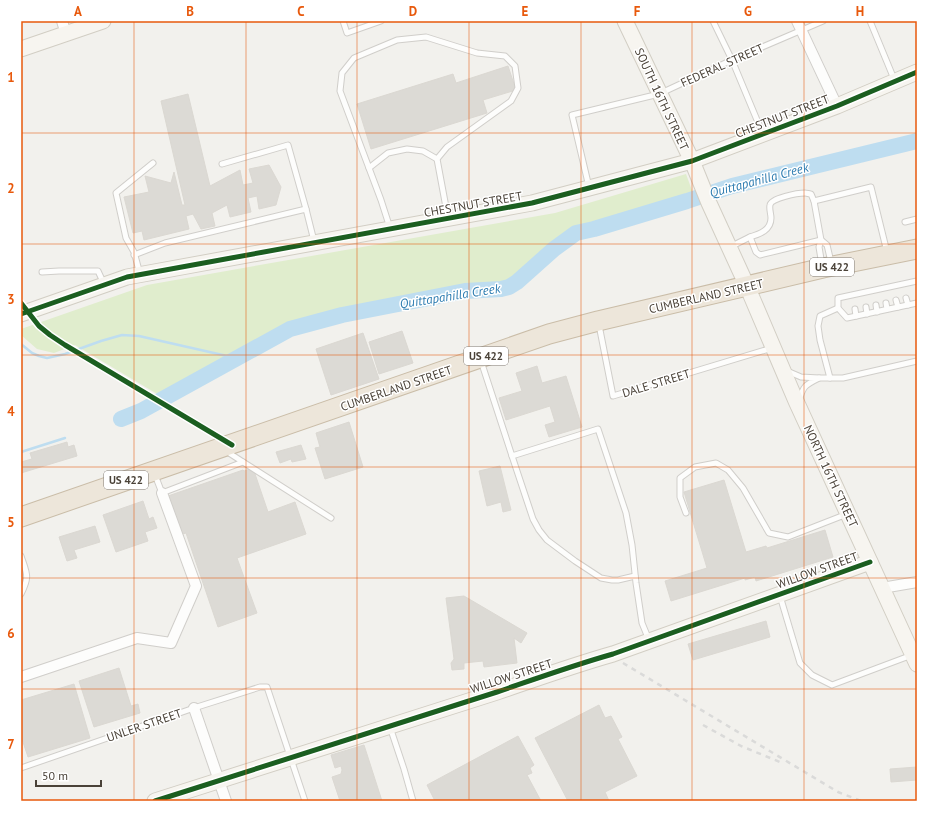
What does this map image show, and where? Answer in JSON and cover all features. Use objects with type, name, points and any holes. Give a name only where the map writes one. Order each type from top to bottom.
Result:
[{"type":"highway","name":"CUMBERLAND STREET","points":[[21,517],[549,334],[827,267],[917,248]]},
{"type":"street","points":[[21,48],[64,27],[103,21]]},
{"type":"street","name":"SOUTH 16TH STREET","points":[[626,21],[659,94],[692,161],[698,178],[747,286]]},
{"type":"street","points":[[799,26],[837,106]]},
{"type":"street","name":"CHESTNUT STREET","points":[[21,314],[127,277],[532,203],[692,161],[837,106],[917,72]]},
{"type":"street","name":"NORTH 16TH STREET","points":[[747,286],[798,405],[915,659]]},
{"type":"street","points":[[21,677],[137,638],[171,643],[196,586],[162,493]]},
{"type":"street","name":"WILLOW STREET","points":[[155,801],[613,654],[870,562]]},
{"type":"street","points":[[882,588],[917,582]]},
{"type":"street","points":[[194,708],[226,801]]},
{"type":"lane","points":[[343,21],[347,33],[381,21]]},
{"type":"lane","points":[[713,21],[732,60],[763,134]]},
{"type":"lane","name":"FEDERAL STREET","points":[[589,188],[572,115],[659,94],[732,60],[799,26],[823,21]]},
{"type":"lane","points":[[870,21],[894,81]]},
{"type":"lane","points":[[391,229],[340,91],[342,73],[354,58],[398,40],[426,37],[476,53],[505,56],[515,66],[518,88],[511,101],[447,147],[436,159]]},
{"type":"lane","points":[[222,164],[288,145],[314,243]]},
{"type":"lane","points":[[369,168],[388,154],[407,149],[423,151],[436,159],[448,218]]},
{"type":"lane","points":[[141,275],[126,238],[116,193],[153,162]]},
{"type":"lane","points":[[814,201],[871,187],[888,254]]},
{"type":"lane","points":[[729,248],[750,237],[759,235],[766,230],[770,224],[771,218],[769,206],[771,202],[777,198],[804,193],[811,194],[814,201],[821,240],[819,247],[827,267]]},
{"type":"lane","points":[[134,256],[165,244],[306,209]]},
{"type":"lane","points":[[904,222],[917,219]]},
{"type":"lane","points":[[750,237],[756,252],[760,254],[821,240]]},
{"type":"lane","points":[[821,240],[827,245],[827,267]]},
{"type":"lane","points":[[42,272],[98,271],[105,285]]},
{"type":"lane","points":[[917,281],[893,289],[852,298],[838,298],[838,308],[847,318],[917,303]]},
{"type":"lane","points":[[906,298],[908,305]]},
{"type":"lane","points":[[896,300],[898,307]]},
{"type":"lane","points":[[886,302],[887,309]]},
{"type":"lane","points":[[876,305],[877,312]]},
{"type":"lane","points":[[866,307],[867,314]]},
{"type":"lane","points":[[830,378],[818,326],[820,316],[838,308]]},
{"type":"lane","points":[[855,309],[856,316]]},
{"type":"lane","name":"DALE STREET","points":[[598,321],[613,396],[773,347]]},
{"type":"lane","points":[[480,358],[512,456],[539,530],[547,540],[601,578],[618,580],[635,576]]},
{"type":"lane","points":[[782,369],[801,377],[844,378],[917,361]]},
{"type":"lane","points":[[798,405],[802,390],[805,386],[819,378]]},
{"type":"lane","points":[[512,456],[598,429],[626,513],[632,545],[642,623],[649,641]]},
{"type":"lane","points":[[222,448],[331,518]]},
{"type":"lane","points":[[153,471],[162,493],[243,462]]},
{"type":"lane","points":[[686,513],[680,497],[680,478],[695,467],[716,463],[728,470],[743,488],[769,533],[788,537],[848,513]]},
{"type":"lane","points":[[21,556],[28,576],[21,594]]},
{"type":"lane","points":[[779,594],[800,663],[812,675],[832,685],[915,659]]},
{"type":"lane","name":"UNLER STREET","points":[[21,768],[194,708],[260,687],[267,687],[291,758]]},
{"type":"lane","points":[[389,726],[413,801]]},
{"type":"lane","points":[[291,758],[305,801]]},
{"type":"green space","points":[[686,174],[693,193],[573,228],[511,280],[503,284],[463,286],[336,310],[288,325],[159,395],[75,345],[54,353],[37,349],[21,335],[21,329],[147,285],[555,213]]},
{"type":"building","points":[[508,66],[516,90],[483,100],[487,113],[371,149],[357,104],[453,74],[456,83]]},
{"type":"building","points":[[188,94],[210,186],[240,170],[243,185],[253,183],[249,169],[269,165],[281,187],[276,205],[259,209],[257,196],[248,198],[251,212],[230,217],[227,205],[212,213],[215,226],[201,229],[193,214],[186,216],[189,229],[144,240],[142,231],[133,233],[124,197],[149,192],[145,176],[171,183],[174,172],[182,205],[185,205],[161,101]]},
{"type":"building","points":[[402,331],[413,363],[379,374],[369,342]]},
{"type":"building","points":[[363,333],[379,379],[331,395],[316,349]]},
{"type":"building","points":[[537,366],[542,383],[566,376],[582,427],[549,437],[545,425],[555,422],[550,406],[506,420],[499,398],[522,391],[516,373]]},
{"type":"building","points":[[349,422],[363,467],[325,479],[315,448],[320,447],[316,433]]},
{"type":"building","points":[[67,442],[68,447],[74,445],[77,456],[21,473],[21,462],[32,459],[30,453]]},
{"type":"building","points":[[301,445],[306,459],[292,462],[291,459],[280,463],[276,452]]},
{"type":"building","points":[[500,466],[511,510],[503,512],[501,502],[487,506],[479,471]]},
{"type":"building","points":[[253,468],[268,512],[295,502],[306,534],[237,558],[257,613],[218,627],[186,533],[173,537],[168,496],[243,470]]},
{"type":"building","points":[[724,480],[746,552],[766,546],[767,548],[825,530],[833,557],[756,581],[755,577],[745,580],[745,578],[671,601],[665,581],[707,568],[684,492]]},
{"type":"building","points":[[143,501],[149,519],[153,517],[157,528],[145,532],[148,541],[116,552],[103,515]]},
{"type":"building","points":[[95,526],[100,542],[74,550],[77,558],[67,561],[59,537]]},
{"type":"building","points":[[464,596],[527,633],[521,643],[514,638],[517,663],[484,667],[483,661],[464,663],[464,669],[452,670],[451,663],[454,659],[446,598]]},
{"type":"building","points":[[766,621],[770,637],[693,660],[688,644]]},
{"type":"building","points":[[119,668],[131,706],[138,704],[140,713],[94,727],[79,681]]},
{"type":"building","points":[[74,684],[90,738],[28,757],[21,736],[21,700]]},
{"type":"building","points":[[599,705],[605,718],[611,716],[622,737],[618,739],[637,776],[605,792],[609,801],[568,801],[535,738]]},
{"type":"building","points":[[518,736],[534,765],[530,768],[532,773],[527,775],[541,801],[435,801],[427,785]]},
{"type":"building","points":[[364,745],[382,801],[340,801],[332,777],[341,774],[342,770],[341,766],[335,768],[331,755]]},
{"type":"building","points":[[917,767],[917,780],[891,782],[890,769]]},
{"type":"waterway","name":"Quittapahilla Creek","points":[[121,419],[141,411],[290,329],[342,315],[465,291],[501,289],[509,287],[517,282],[554,249],[576,233],[687,201],[732,186],[917,141]]},
{"type":"waterway","points":[[21,344],[32,353],[47,358],[65,354],[122,335],[139,336],[236,358]]},
{"type":"waterway","name":"Quittapahilla Creek","points":[[21,452],[65,438]]},
{"type":"railway","points":[[623,663],[838,792],[861,801]]},
{"type":"railway","points":[[703,725],[741,746],[780,762]]},
{"type":"cycle path","points":[[21,314],[127,277],[532,203],[692,161],[837,106],[917,72]]},
{"type":"cycle path","points":[[21,303],[39,326],[50,335],[232,445]]},
{"type":"cycle path","points":[[155,801],[613,654],[870,562]]}]
